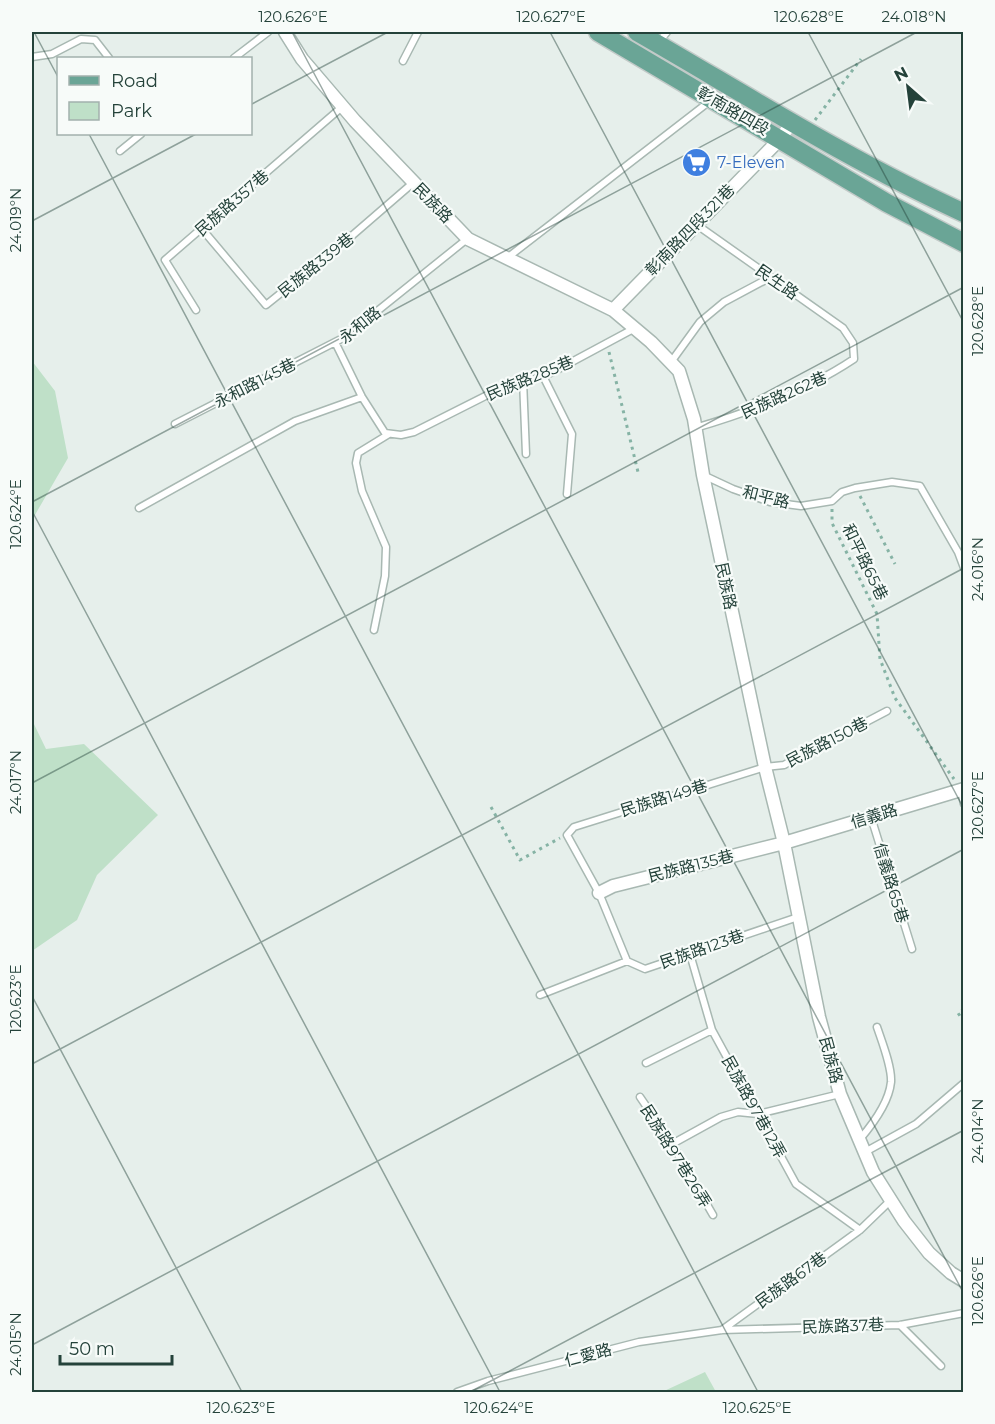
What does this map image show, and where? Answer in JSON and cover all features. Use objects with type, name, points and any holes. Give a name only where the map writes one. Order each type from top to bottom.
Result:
[{"type":"main road","name":"彰南路四段","points":[[598,32],[887,203],[963,243]]},
{"type":"main road","name":"彰南路四段","points":[[637,32],[662,37],[799,128],[921,194],[963,213]]},
{"type":"street","name":"民族路","points":[[285,32],[302,59],[342,106],[468,239],[613,310],[679,371],[695,428],[703,475],[765,767],[784,843],[819,1017],[840,1095],[873,1172],[904,1221],[929,1253],[963,1281]]},
{"type":"street","name":"彰南路四段321巷","points":[[613,310],[780,139],[799,128]]},
{"type":"street","name":"信義路","points":[[784,843],[962,789]]},
{"type":"street","name":"民族路135巷","points":[[599,893],[613,886],[784,843]]},
{"type":"lane","points":[[235,57],[268,32]]},
{"type":"lane","points":[[403,61],[418,32]]},
{"type":"lane","points":[[647,61],[662,37]]},
{"type":"lane","points":[[32,57],[52,54],[81,39],[95,40],[108,57]]},
{"type":"lane","points":[[507,259],[713,99]]},
{"type":"lane","name":"民族路357巷","points":[[196,310],[165,260],[342,106]]},
{"type":"lane","points":[[120,151],[140,135]]},
{"type":"lane","name":"民族路339巷","points":[[202,229],[266,305],[414,182]]},
{"type":"lane","name":"民生路","points":[[696,224],[843,328],[853,343]]},
{"type":"lane","name":"永和路","points":[[390,434],[385,433],[362,397],[335,342],[345,337],[468,239]]},
{"type":"lane","points":[[671,362],[700,322],[724,302],[771,277]]},
{"type":"lane","name":"民族路285巷","points":[[390,434],[401,435],[414,432],[515,381],[535,380],[635,328]]},
{"type":"lane","name":"永和路145巷","points":[[175,424],[335,342]]},
{"type":"lane","name":"民族路262巷","points":[[695,428],[743,414],[832,374],[854,359],[853,343]]},
{"type":"lane","points":[[543,376],[572,434],[567,494]]},
{"type":"lane","points":[[523,380],[526,454]]},
{"type":"lane","points":[[139,508],[295,421],[362,397]]},
{"type":"lane","points":[[374,630],[385,576],[386,547],[362,491],[356,463],[358,453],[390,434]]},
{"type":"lane","name":"和平路","points":[[703,475],[770,502],[801,506],[832,501]]},
{"type":"lane","points":[[832,501],[842,492],[855,488],[892,482],[920,486],[958,552],[963,567]]},
{"type":"lane","name":"民族路150巷","points":[[765,767],[784,765],[887,711]]},
{"type":"lane","name":"民族路149巷","points":[[567,835],[574,827],[765,767]]},
{"type":"lane","points":[[962,789],[963,804]]},
{"type":"lane","name":"信義路65巷","points":[[871,817],[912,949]]},
{"type":"lane","points":[[540,994],[627,961],[599,893],[567,835]]},
{"type":"lane","name":"民族路123巷","points":[[627,961],[645,969],[798,916]]},
{"type":"lane","name":"民族路97巷12弄","points":[[690,954],[712,1030],[796,1184],[860,1230]]},
{"type":"lane","points":[[859,1140],[875,1118],[891,1081],[877,1027]]},
{"type":"lane","points":[[646,1063],[712,1030]]},
{"type":"lane","points":[[865,1152],[916,1124],[963,1083]]},
{"type":"lane","points":[[672,1144],[721,1117],[738,1112],[758,1114],[840,1095]]},
{"type":"lane","name":"民族路97巷26弄","points":[[640,1097],[672,1144],[713,1215]]},
{"type":"lane","name":"民族路67巷","points":[[722,1330],[860,1230],[891,1200]]},
{"type":"lane","name":"民族路37巷","points":[[722,1330],[900,1325],[963,1313]]},
{"type":"lane","points":[[900,1325],[941,1366]]},
{"type":"lane","name":"仁愛路","points":[[457,1392],[488,1381],[639,1342],[722,1330]]},
{"type":"path","points":[[799,128],[861,59]]},
{"type":"path","points":[[607,344],[638,472]]},
{"type":"path","points":[[855,488],[895,564]]},
{"type":"path","name":"和平路65巷","points":[[832,501],[832,523],[877,614],[880,659],[895,698],[962,789]]},
{"type":"path","points":[[491,807],[520,860],[567,835]]},
{"type":"path","points":[[963,1009],[958,1012],[963,1022]]},
{"type":"green space","points":[[32,361],[55,391],[68,458],[32,520]]},
{"type":"green space","points":[[32,720],[46,749],[84,744],[158,815],[97,875],[77,920],[32,951]]},
{"type":"green space","points":[[705,1372],[716,1392],[662,1392]]},
{"type":"place","name":"7-Eleven","points":[[696,162]]}]
